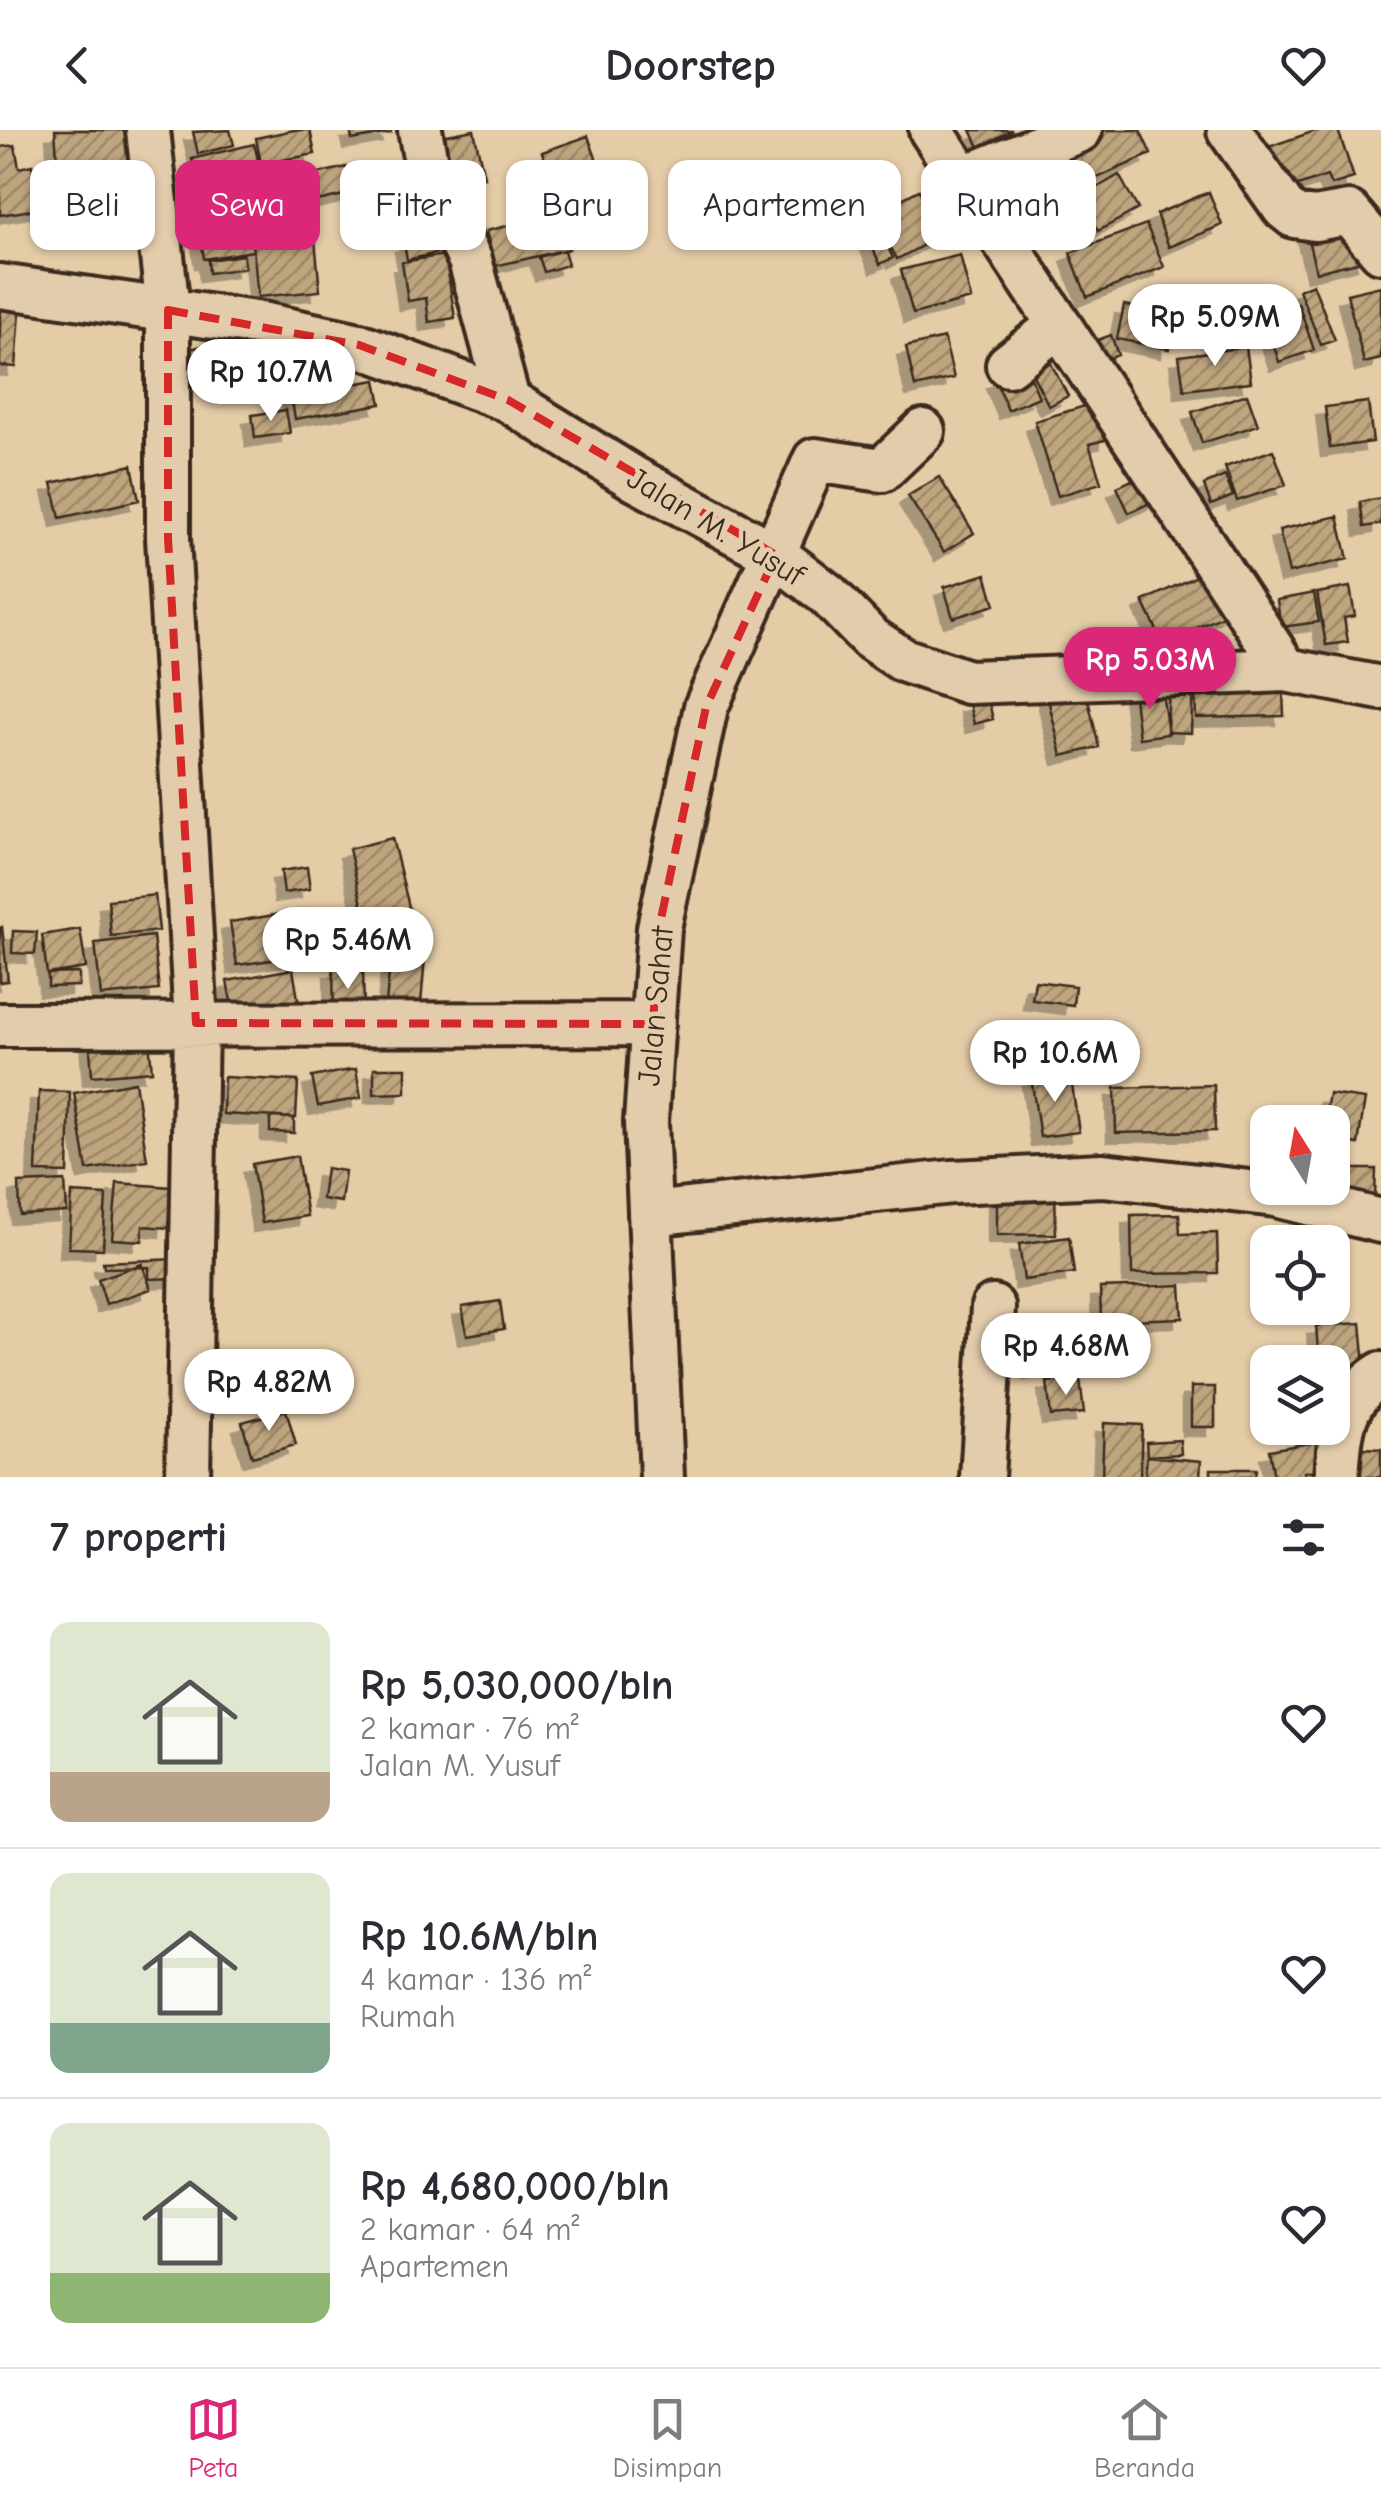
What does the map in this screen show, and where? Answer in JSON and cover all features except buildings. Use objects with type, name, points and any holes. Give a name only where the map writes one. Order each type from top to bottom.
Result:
[{"type":"street","points":[[148,130],[168,310],[168,538],[196,1023],[188,1477]]},
{"type":"street","points":[[420,130],[429,178],[470,260],[508,400]]},
{"type":"street","points":[[932,130],[952,160]]},
{"type":"street","points":[[1008,160],[1080,130]]},
{"type":"street","points":[[1229,130],[1284,208],[1304,219],[1350,214],[1381,251]]},
{"type":"street","points":[[1010,250],[1286,670]]},
{"type":"street","name":"Jalan M. Yusuf","points":[[0,286],[262,324],[359,345],[508,400],[635,479],[776,554],[828,595],[870,638],[902,660],[968,682],[1286,670],[1381,688]]},
{"type":"street","points":[[1008,365],[1058,326]]},
{"type":"street","name":"Jalan Sahat","points":[[662,1477],[646,1122],[659,928],[706,707],[815,460],[882,470],[923,431]]},
{"type":"street","points":[[0,1025],[653,1024]]},
{"type":"street","points":[[650,1214],[952,1182],[1104,1174],[1276,1195],[1381,1221]]},
{"type":"street","points":[[982,1477],[993,1307]]},
{"type":"street","points":[[1337,1477],[1340,1425],[1350,1400],[1381,1374]]},
{"type":"highlighted area","points":[[168,310],[359,345],[508,400],[776,555],[706,707],[659,928],[653,1024],[196,1023],[168,538]]}]
